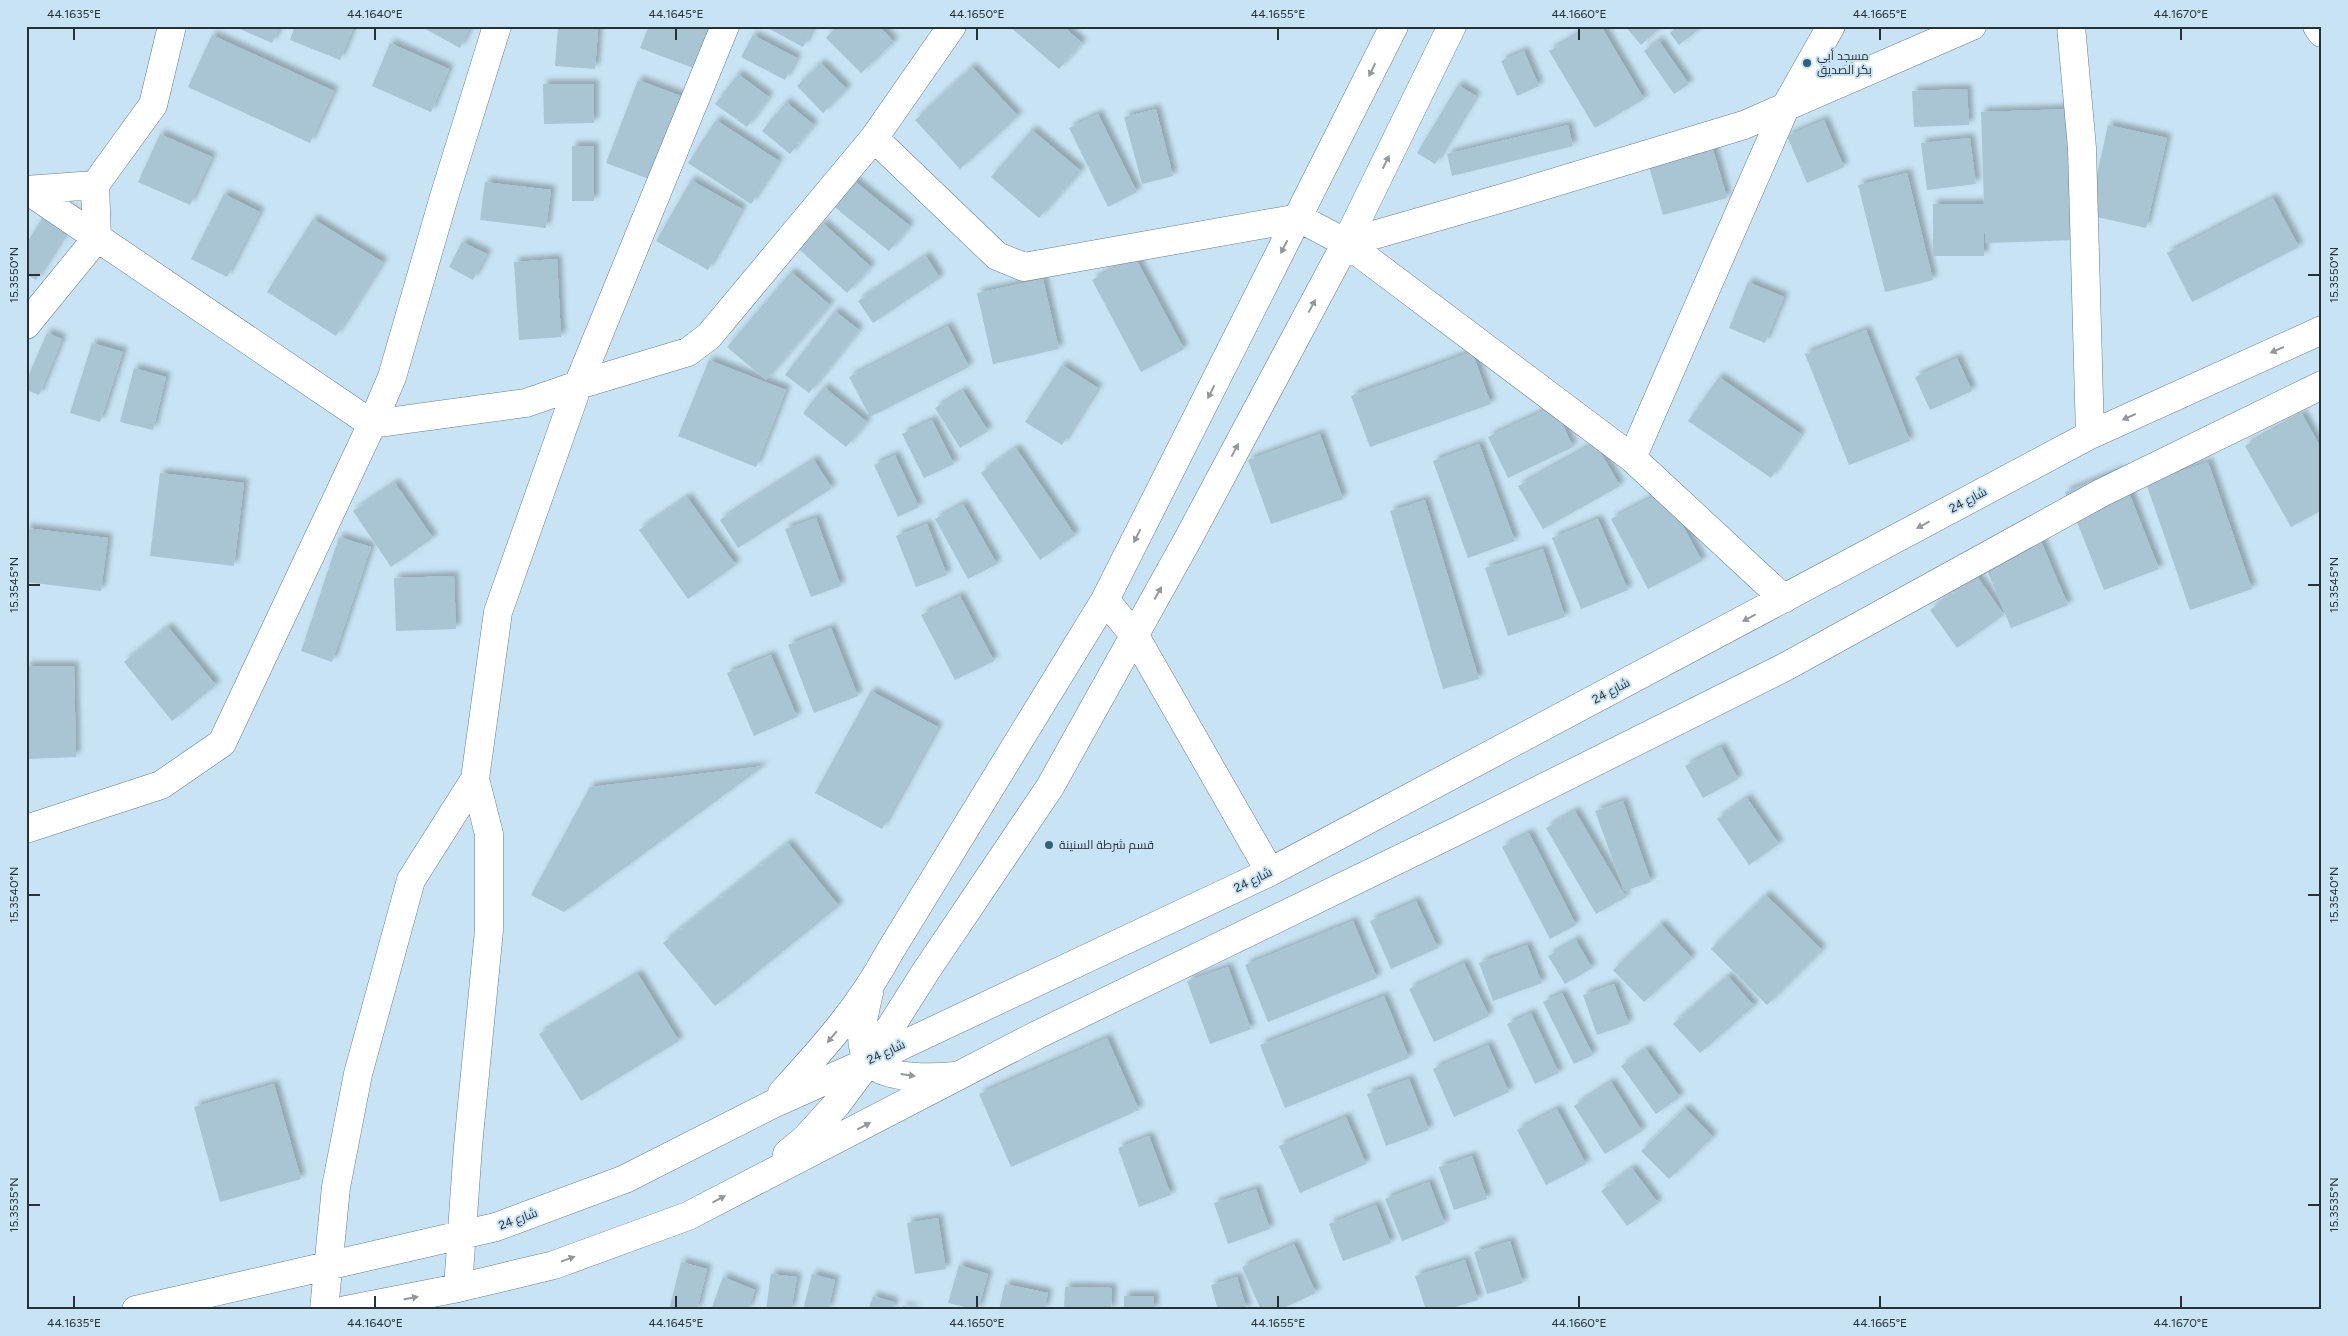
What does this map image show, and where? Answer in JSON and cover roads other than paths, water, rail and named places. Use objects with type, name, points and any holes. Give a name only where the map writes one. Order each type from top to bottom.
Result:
[{"type":"street","points":[[26,325],[97,238],[95,185],[153,105],[172,26]]},
{"type":"street","points":[[26,829],[161,785],[222,742],[372,424],[392,376],[444,197],[497,26]]},
{"type":"street","points":[[458,1288],[468,1146],[488,930],[488,834],[475,779],[498,612],[578,385],[725,26]]},
{"type":"street","points":[[27,190],[372,424],[526,403],[578,385],[688,352],[709,336],[874,138],[952,26]]},
{"type":"street","points":[[773,1104],[834,1035],[871,987],[1105,600],[1394,26]]},
{"type":"street","points":[[757,1179],[806,1138],[837,1104],[869,1061],[926,971],[1050,787],[1135,636],[1346,242],[1452,26]]},
{"type":"street","points":[[1632,458],[1786,106],[1831,26]]},
{"type":"street","points":[[1346,242],[1513,195],[1734,128],[1972,26]]},
{"type":"street","points":[[2071,26],[2082,148],[2090,435]]},
{"type":"street","points":[[2317,26],[2322,33]]},
{"type":"street","points":[[874,138],[996,256],[1024,267],[1299,218],[1346,242],[1632,458],[1784,599]]},
{"type":"street","points":[[27,190],[95,185]]},
{"type":"street","name":"شارع 24","points":[[136,1310],[164,1307],[327,1265],[496,1227],[624,1179],[773,1104],[869,1061],[1270,872],[2090,435],[2322,330]]},
{"type":"street","points":[[346,1310],[458,1288],[554,1265],[688,1216],[1046,1031],[1455,832],[1785,668],[2100,493],[2322,385]]},
{"type":"street","points":[[1105,600],[1135,636],[1270,872]]},
{"type":"street","points":[[324,1310],[336,1187],[358,1074],[412,880],[475,779]]},
{"type":"street","points":[[908,924],[944,945]]},
{"type":"street","points":[[926,971],[916,1002],[919,1016],[938,1028]]},
{"type":"street","points":[[871,987],[862,1036],[869,1061],[877,1068],[897,1074],[928,1078],[961,1076]]},
{"type":"place","name":"مسجد أبي بكر الصديق","points":[[1807,63]]},
{"type":"place","name":"قسم شرطة السنينة","points":[[1049,845]]}]
